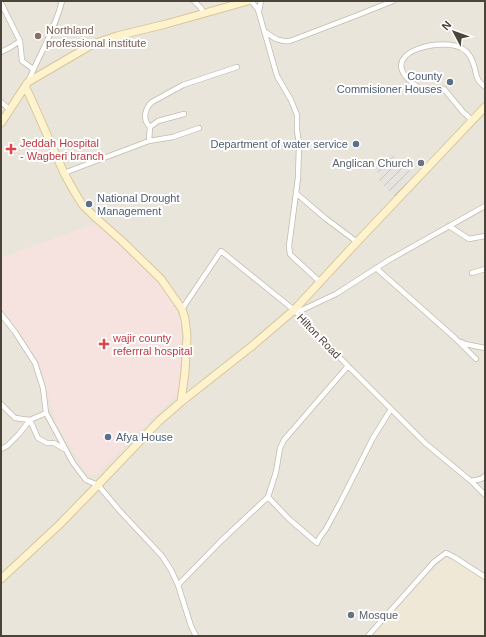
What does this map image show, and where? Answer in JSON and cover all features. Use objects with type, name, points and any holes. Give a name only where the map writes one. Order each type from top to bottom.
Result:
[{"type":"street","points":[[1,122],[26,84],[53,27],[62,1]]},
{"type":"street","points":[[194,1],[201,8],[204,14]]},
{"type":"street","points":[[26,84],[97,42],[250,1],[259,13],[277,76],[291,100],[297,115],[299,145],[297,194],[290,232],[289,250],[290,254],[320,282]]},
{"type":"street","points":[[259,13],[261,1]]},
{"type":"street","points":[[264,31],[276,40],[290,41],[393,1]]},
{"type":"street","points":[[1,3],[20,41],[22,61],[33,69]]},
{"type":"street","points":[[1,52],[20,41]]},
{"type":"street","points":[[472,120],[463,112],[444,89],[440,88],[424,91],[414,85],[401,70],[403,58],[418,48],[439,44],[461,47],[468,52],[478,80],[485,87]]},
{"type":"street","points":[[150,141],[150,127],[146,122],[145,115],[149,105],[152,102],[183,85],[238,67]]},
{"type":"street","points":[[26,84],[64,173],[82,204],[161,279],[182,308],[187,336],[185,372],[181,402]]},
{"type":"street","points":[[1,102],[10,110]]},
{"type":"street","points":[[1,579],[98,486],[159,421],[294,310],[485,107]]},
{"type":"street","points":[[150,127],[158,121],[184,114]]},
{"type":"street","points":[[64,173],[150,141],[173,137],[199,128]]},
{"type":"street","points":[[297,194],[325,218],[357,242]]},
{"type":"street","name":"Hilton Road","points":[[294,310],[302,310],[326,300],[389,260],[485,206]]},
{"type":"street","points":[[449,226],[469,239],[485,236]]},
{"type":"street","points":[[182,308],[221,251],[294,310]]},
{"type":"street","points":[[376,268],[455,338],[476,359]]},
{"type":"street","points":[[472,273],[485,269]]},
{"type":"street","name":"Hilton Road","points":[[294,310],[425,443],[471,481],[485,495]]},
{"type":"street","points":[[1,314],[15,332],[35,363],[43,388],[46,413],[73,463],[86,480],[98,486],[162,556],[178,585],[191,626],[196,636]]},
{"type":"street","points":[[455,338],[465,344],[485,348]]},
{"type":"street","points":[[178,585],[221,541],[268,497],[276,472],[280,448],[284,440],[348,366]]},
{"type":"street","points":[[1,404],[15,418],[30,420]]},
{"type":"street","points":[[268,497],[289,519],[317,543],[336,510],[373,438],[391,409]]},
{"type":"street","points":[[1,449],[7,446],[19,434],[30,420],[46,413]]},
{"type":"street","points":[[30,420],[38,438],[47,443],[54,443],[66,450]]},
{"type":"street","points":[[471,481],[484,478]]},
{"type":"street","points":[[368,636],[434,562],[446,553],[485,577]]},
{"type":"shaded area","points":[[1,1],[485,1],[485,636],[1,636]]},
{"type":"shaded area","points":[[390,153],[415,176],[395,197],[378,179],[381,176],[375,170]]},
{"type":"shaded area","name":"wajir county referrral hospital","points":[[97,224],[161,284],[181,319],[181,364],[179,392],[96,475],[88,476],[56,423],[40,365],[14,324],[1,309],[1,258],[87,226]]},
{"type":"shaded area","points":[[447,555],[485,579],[485,636],[371,636]]},
{"type":"place","name":"Northland professional institute","points":[[38,36]]},
{"type":"place","name":"County Commisioner Houses","points":[[450,82]]},
{"type":"place","name":"Department of water service","points":[[356,144]]},
{"type":"place","name":"Jeddah Hospital - Wagberi branch","points":[[11,149]]},
{"type":"place","name":"Anglican Church","points":[[421,163]]},
{"type":"place","name":"National Drought Management","points":[[89,204]]},
{"type":"place","name":"wajir county referrral hospital","points":[[104,344]]},
{"type":"place","name":"Afya House","points":[[108,437]]},
{"type":"place","name":"Mosque","points":[[351,615]]}]
